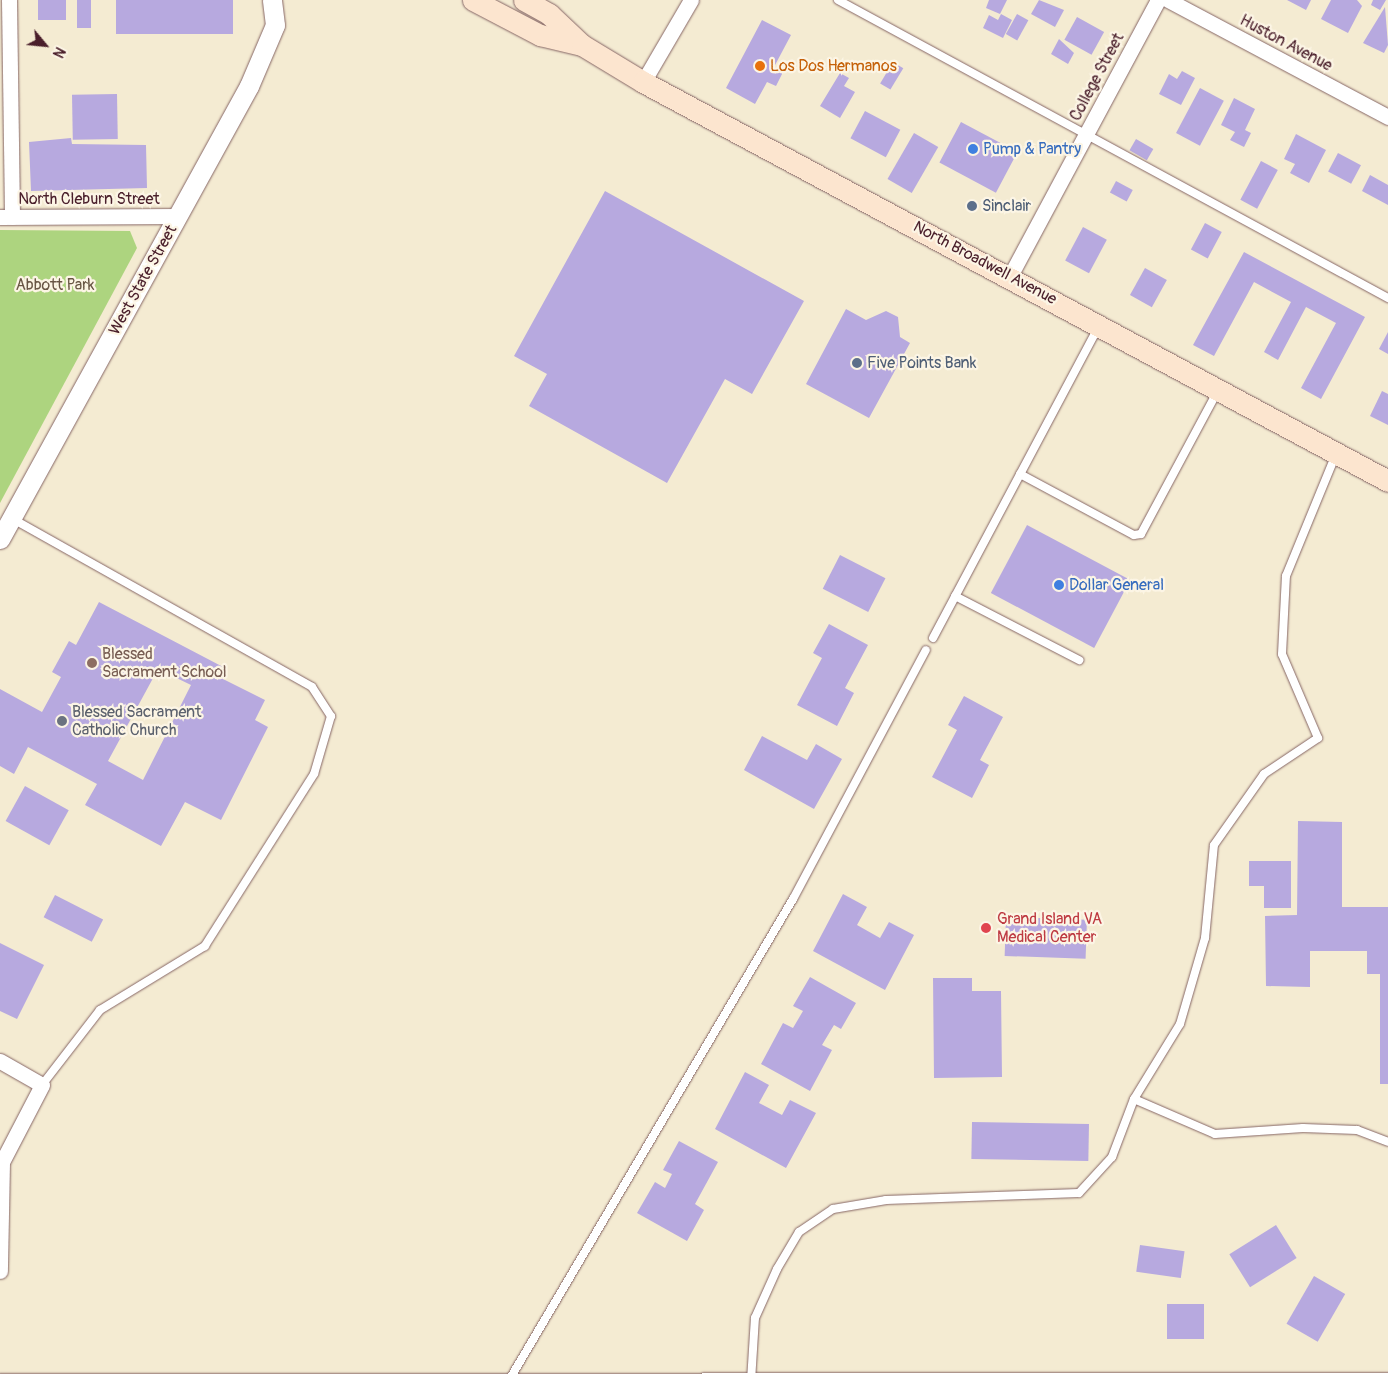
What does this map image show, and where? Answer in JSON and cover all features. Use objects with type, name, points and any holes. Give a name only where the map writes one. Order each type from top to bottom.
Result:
[{"type":"main road","name":"North Broadwell Avenue","points":[[473,0],[540,35],[582,45]]},
{"type":"main road","name":"North Broadwell Avenue","points":[[524,0],[549,14],[582,45],[643,82],[1100,324],[1388,481]]},
{"type":"street","points":[[6,217],[9,0]]},
{"type":"street","name":"West State Street","points":[[0,539],[260,64],[274,8],[285,0]]},
{"type":"street","points":[[643,82],[691,0]]},
{"type":"street","name":"College Street","points":[[1010,276],[1158,0]]},
{"type":"street","name":"Huston Avenue","points":[[1168,0],[1388,117]]},
{"type":"street","name":"North Cleburn Street","points":[[6,217],[177,216]]},
{"type":"street","points":[[0,1061],[42,1085],[2,1162],[0,1271]]},
{"type":"street","points":[[0,1383],[133,1387],[426,1388],[507,1385],[577,1388],[716,1388],[751,1384],[854,1386],[1341,1386],[1388,1382]]},
{"type":"lane","points":[[838,0],[1388,298]]},
{"type":"lane","points":[[933,638],[1100,324]]},
{"type":"lane","points":[[1020,474],[1134,535],[1141,534],[1219,389]]},
{"type":"lane","points":[[751,1384],[755,1318],[799,1232],[833,1209],[886,1200],[1079,1193],[1112,1157],[1134,1099],[1180,1024],[1205,938],[1214,845],[1264,774],[1318,738],[1282,654],[1286,576],[1336,452]]},
{"type":"lane","points":[[11,518],[312,687],[331,716],[314,774],[205,946],[100,1010],[42,1085]]},
{"type":"lane","points":[[955,596],[1079,660]]},
{"type":"lane","points":[[507,1385],[793,899],[926,650]]},
{"type":"lane","points":[[1134,1099],[1216,1134],[1303,1128],[1357,1130],[1388,1142]]},
{"type":"green space","name":"Abbott Park","points":[[0,230],[130,231],[137,248],[0,503]]},
{"type":"building","points":[[38,0],[66,0],[66,20],[38,20]]},
{"type":"building","points":[[77,0],[91,0],[91,28],[77,28]]},
{"type":"building","points":[[116,0],[233,0],[233,34],[116,34]]},
{"type":"building","points":[[989,0],[1007,0],[1000,14],[986,8]]},
{"type":"building","points":[[1039,0],[1064,10],[1055,27],[1031,14]]},
{"type":"building","points":[[1287,0],[1311,0],[1306,10]]},
{"type":"building","points":[[1331,0],[1357,0],[1362,6],[1348,33],[1321,19]]},
{"type":"building","points":[[1373,0],[1386,0],[1380,10],[1371,5]]},
{"type":"building","points":[[1385,7],[1388,45],[1384,53],[1363,43]]},
{"type":"building","points":[[1001,14],[1012,20],[1003,38],[983,28],[989,15],[998,20]]},
{"type":"building","points":[[1017,14],[1028,20],[1017,40],[1006,34]]},
{"type":"building","points":[[1077,17],[1104,32],[1092,55],[1064,40]]},
{"type":"building","points":[[762,20],[791,35],[774,67],[783,72],[776,86],[767,82],[755,104],[726,88]]},
{"type":"building","points":[[1059,39],[1074,53],[1068,64],[1051,54]]},
{"type":"building","points":[[893,62],[903,68],[890,90],[880,83]]},
{"type":"building","points":[[1182,71],[1195,78],[1181,105],[1159,94],[1169,74],[1177,79]]},
{"type":"building","points":[[840,73],[849,78],[844,86],[855,92],[840,118],[820,106]]},
{"type":"building","points":[[1200,88],[1224,101],[1200,146],[1176,133]]},
{"type":"building","points":[[117,94],[118,139],[73,140],[72,95]]},
{"type":"building","points":[[1234,98],[1255,109],[1245,130],[1251,133],[1244,147],[1230,140],[1235,132],[1221,125]]},
{"type":"building","points":[[865,111],[900,130],[886,157],[850,138]]},
{"type":"building","points":[[961,122],[1018,152],[996,193],[939,163]]},
{"type":"building","points":[[914,133],[938,147],[912,193],[888,179]]},
{"type":"building","points":[[1296,134],[1326,150],[1309,183],[1290,173],[1295,164],[1284,159]]},
{"type":"building","points":[[71,138],[72,144],[146,145],[147,188],[31,191],[29,142]]},
{"type":"building","points":[[1136,139],[1153,149],[1147,160],[1130,150]]},
{"type":"building","points":[[1338,153],[1361,165],[1351,184],[1328,172]]},
{"type":"building","points":[[1261,161],[1278,170],[1257,209],[1240,200]]},
{"type":"building","points":[[1370,175],[1388,185],[1388,205],[1362,191]]},
{"type":"building","points":[[1116,181],[1133,190],[1127,201],[1110,192]]},
{"type":"building","points":[[605,191],[804,301],[752,394],[725,379],[667,483],[529,406],[547,374],[514,356]]},
{"type":"building","points":[[1205,223],[1222,232],[1208,258],[1191,249]]},
{"type":"building","points":[[1083,227],[1107,240],[1089,273],[1065,261]]},
{"type":"building","points":[[1244,252],[1365,317],[1321,399],[1301,388],[1336,323],[1306,307],[1278,360],[1264,352],[1291,302],[1254,282],[1214,356],[1193,345]]},
{"type":"building","points":[[1145,268],[1167,280],[1152,307],[1130,295]]},
{"type":"building","points":[[846,309],[866,320],[886,311],[898,317],[900,337],[910,343],[869,418],[806,384]]},
{"type":"building","points":[[1388,332],[1388,354],[1379,349]]},
{"type":"building","points":[[1382,391],[1388,394],[1388,425],[1370,416]]},
{"type":"building","points":[[1027,525],[1130,580],[1094,648],[991,593]]},
{"type":"building","points":[[840,555],[885,578],[868,612],[823,589]]},
{"type":"building","points":[[99,602],[225,668],[221,678],[265,700],[255,720],[268,727],[221,820],[185,802],[161,846],[85,805],[97,784],[28,747],[14,774],[0,766],[0,689],[42,712],[61,677],[52,672],[69,641],[76,645]],"holes":[[[158,669],[191,685],[143,780],[108,761]]]},
{"type":"building","points":[[829,624],[868,645],[845,688],[854,693],[837,726],[797,705],[822,658],[813,653]]},
{"type":"building","points":[[964,696],[1003,717],[980,760],[989,765],[972,798],[932,777],[957,730],[948,725]]},
{"type":"building","points":[[762,736],[807,760],[816,744],[842,759],[814,809],[744,770]]},
{"type":"building","points":[[25,786],[69,810],[49,845],[6,821]]},
{"type":"building","points":[[1298,821],[1342,822],[1342,907],[1388,907],[1388,1084],[1380,1084],[1380,974],[1367,974],[1367,951],[1310,951],[1310,987],[1266,986],[1265,916],[1297,915]]},
{"type":"building","points":[[1249,861],[1291,861],[1291,908],[1264,908],[1264,886],[1249,886]]},
{"type":"building","points":[[843,894],[867,907],[857,925],[880,938],[889,922],[914,935],[885,990],[813,951]]},
{"type":"building","points":[[55,895],[103,920],[92,942],[44,917]]},
{"type":"building","points":[[1006,917],[1087,920],[1086,959],[1005,956]]},
{"type":"building","points":[[0,943],[44,965],[17,1019],[0,1011]]},
{"type":"building","points":[[810,977],[856,1003],[841,1029],[834,1025],[822,1045],[832,1050],[810,1091],[761,1064],[783,1023],[793,1028],[803,1011],[793,1006]]},
{"type":"building","points":[[933,978],[972,978],[972,991],[1001,991],[1002,1077],[934,1078]]},
{"type":"building","points":[[745,1072],[769,1085],[759,1103],[782,1115],[790,1100],[816,1113],[786,1168],[715,1129]]},
{"type":"building","points":[[972,1122],[1089,1124],[1088,1161],[971,1159]]},
{"type":"building","points":[[679,1141],[718,1162],[695,1204],[704,1210],[687,1241],[637,1213],[655,1182],[665,1188],[672,1174],[663,1170]]},
{"type":"building","points":[[1276,1225],[1297,1258],[1250,1287],[1229,1254]]},
{"type":"building","points":[[1140,1245],[1185,1251],[1181,1278],[1136,1272]]},
{"type":"building","points":[[1314,1276],[1345,1294],[1318,1342],[1286,1324]]},
{"type":"building","points":[[1167,1304],[1204,1304],[1204,1339],[1167,1339]]},
{"type":"place","name":"Los Dos Hermanos","points":[[760,66]]},
{"type":"place","name":"Pump & Pantry","points":[[973,149]]},
{"type":"place","name":"Sinclair","points":[[972,206]]},
{"type":"place","name":"Five Points Bank","points":[[857,363]]},
{"type":"place","name":"Dollar General","points":[[1059,585]]},
{"type":"place","name":"Blessed Sacrament School","points":[[92,663]]},
{"type":"place","name":"Blessed Sacrament Catholic Church","points":[[62,721]]},
{"type":"place","name":"Grand Island VA Medical Center","points":[[986,928]]}]
